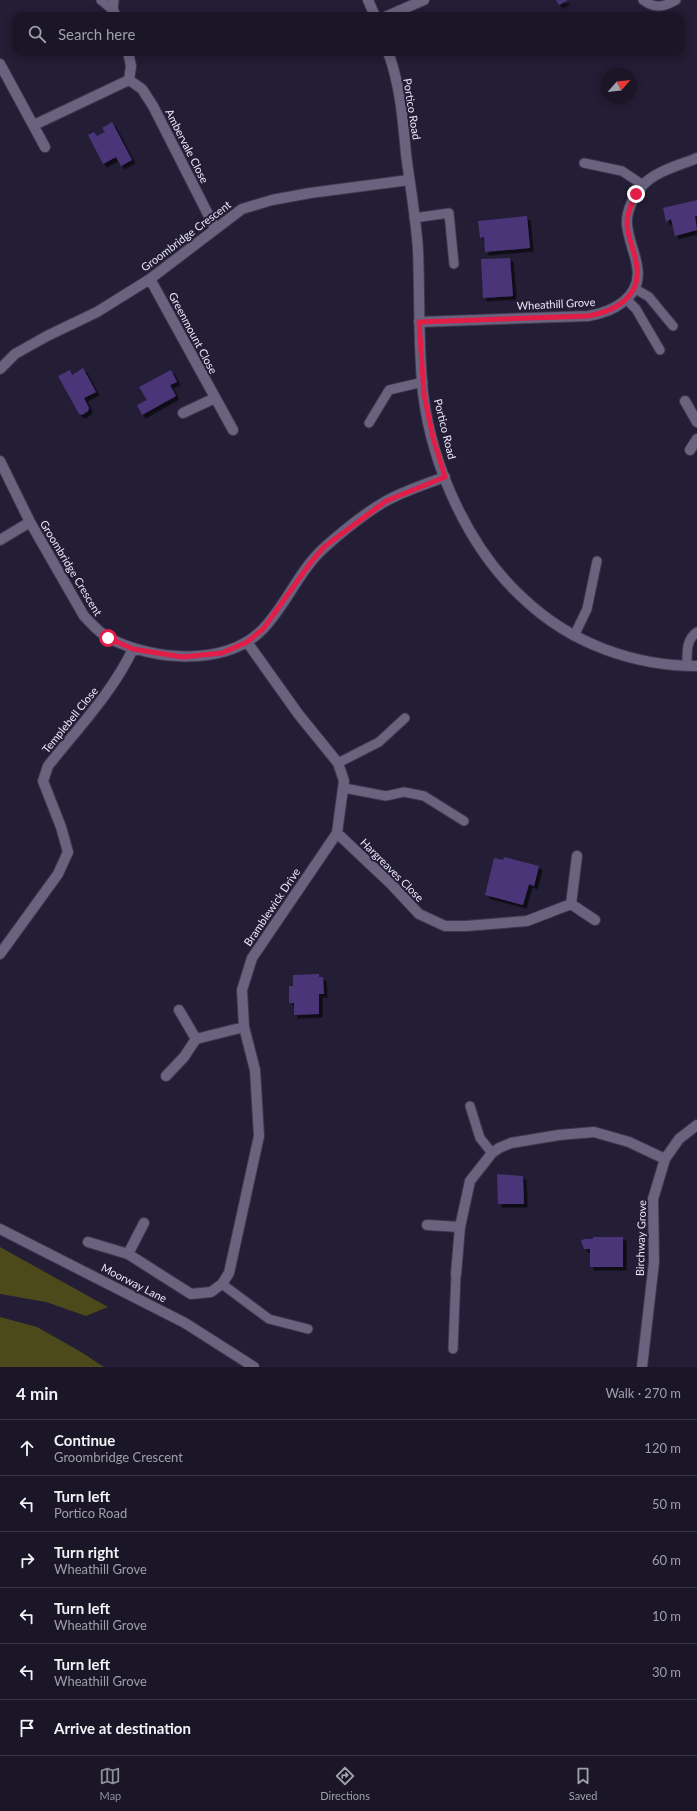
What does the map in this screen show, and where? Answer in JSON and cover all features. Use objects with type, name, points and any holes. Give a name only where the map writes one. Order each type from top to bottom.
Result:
[{"type":"street","points":[[368,0],[373,12]]},
{"type":"street","points":[[396,12],[424,0]]},
{"type":"street","points":[[34,125],[129,80],[131,66],[129,56]]},
{"type":"street","name":"Portico Road","points":[[389,56],[399,99],[418,248],[419,322],[424,394],[433,438],[445,477],[471,535],[503,579],[538,613],[574,636],[605,649],[653,663],[692,666]]},
{"type":"street","points":[[0,64],[45,147]]},
{"type":"street","name":"Ambervale Close","points":[[129,80],[142,89],[154,106],[215,228]]},
{"type":"street","name":"Wheathill Grove","points":[[419,322],[588,316],[610,311],[626,299],[634,288],[637,280],[638,267],[627,224],[632,204],[643,185],[659,174],[697,158]]},
{"type":"street","name":"Groombridge Crescent","points":[[0,369],[15,354],[47,336],[97,312],[150,279],[215,228],[242,209],[272,200],[409,180]]},
{"type":"street","name":"Greenmount Close","points":[[150,279],[233,430]]},
{"type":"street","points":[[183,413],[215,398]]},
{"type":"street","points":[[685,401],[697,422]]},
{"type":"street","points":[[690,450],[697,439]]},
{"type":"street","name":"Groombridge Crescent","points":[[0,461],[30,522],[84,616],[95,628],[108,638],[133,649],[182,657],[222,653],[247,642],[263,629],[311,562],[324,547],[386,501],[445,477]]},
{"type":"street","points":[[0,540],[30,522]]},
{"type":"street","name":"Bramblewick Drive","points":[[222,1284],[229,1273],[259,1136],[255,1070],[244,1027],[242,990],[252,958],[337,833],[344,788],[344,781],[338,763],[299,714],[247,642]]},
{"type":"street","name":"Templebell Close","points":[[0,954],[58,874],[68,852],[61,827],[43,781],[48,766],[109,691],[122,672],[133,649]]},
{"type":"street","name":"Hargreaves Close","points":[[337,833],[391,884],[419,914],[445,926],[466,926],[527,921],[571,904]]},
{"type":"street","points":[[577,856],[571,904],[595,920]]},
{"type":"street","points":[[179,1010],[196,1039]]},
{"type":"street","points":[[166,1076],[184,1057],[196,1039],[244,1027]]},
{"type":"street","name":"Birchway Grove","points":[[642,1367],[654,1262],[654,1199],[665,1159],[679,1139],[697,1125]]},
{"type":"street","points":[[456,1274],[460,1228],[470,1181],[492,1153],[499,1148],[511,1143],[559,1135],[594,1132],[629,1142],[665,1159]]},
{"type":"street","points":[[128,1254],[144,1223]]},
{"type":"street","points":[[426,1225],[460,1228]]},
{"type":"street","name":"Moorway Lane","points":[[0,1229],[185,1322],[254,1367]]},
{"type":"street","points":[[88,1242],[128,1254],[191,1294],[212,1292],[222,1284]]},
{"type":"lane","points":[[101,0],[114,9]]},
{"type":"lane","points":[[643,0],[648,4],[666,6],[676,0]]},
{"type":"lane","points":[[584,163],[622,171],[643,185]]},
{"type":"lane","points":[[414,218],[448,213],[454,264]]},
{"type":"lane","points":[[634,288],[649,297],[673,326]]},
{"type":"lane","points":[[626,299],[636,309],[660,350]]},
{"type":"lane","points":[[369,422],[389,390],[423,382]]},
{"type":"lane","points":[[574,636],[587,609],[597,562]]},
{"type":"lane","points":[[692,666],[688,646],[692,635],[697,632]]},
{"type":"lane","points":[[338,763],[379,742],[405,718]]},
{"type":"lane","points":[[344,788],[386,796],[404,792],[424,796],[464,822]]},
{"type":"lane","points":[[470,1106],[480,1138],[492,1153]]},
{"type":"lane","points":[[453,1349],[456,1274]]},
{"type":"lane","points":[[222,1284],[269,1319],[308,1329]]},
{"type":"shaded area","points":[[0,1247],[108,1307],[86,1316],[46,1302],[0,1294]]},
{"type":"shaded area","points":[[0,1317],[37,1327],[104,1367],[0,1367]]},
{"type":"building","points":[[556,0],[568,0],[559,5]]},
{"type":"building","points":[[112,122],[132,160],[121,166],[116,157],[103,164],[88,135],[94,132],[97,136],[105,132],[102,128]]},
{"type":"building","points":[[697,200],[697,216],[695,216],[697,230],[675,236],[671,219],[666,222],[663,208]]},
{"type":"building","points":[[527,216],[530,248],[485,252],[484,237],[480,238],[478,221]]},
{"type":"building","points":[[510,258],[513,296],[483,298],[481,259]]},
{"type":"building","points":[[83,368],[96,392],[84,398],[89,408],[88,411],[82,415],[79,414],[58,376],[70,370],[72,375]]},
{"type":"building","points":[[171,370],[177,382],[170,385],[176,396],[142,415],[137,405],[147,400],[139,387]]},
{"type":"building","points":[[504,857],[539,866],[534,886],[529,884],[523,905],[485,895],[494,858],[503,860]]},
{"type":"building","points":[[319,974],[319,977],[323,977],[324,994],[319,994],[319,1014],[294,1015],[294,1003],[289,1003],[289,986],[293,986],[293,975]]},
{"type":"building","points":[[497,1174],[523,1176],[524,1204],[498,1204]]},
{"type":"building","points":[[593,1237],[623,1237],[623,1267],[590,1267],[590,1249],[584,1249],[581,1241],[584,1239],[593,1239]]},
{"type":"route","points":[[108,638],[133,649],[182,657],[222,653],[247,642],[263,629],[311,562],[324,547],[386,501],[445,477],[433,438],[424,394],[419,322],[588,316],[610,311],[621,304],[629,296],[637,280],[638,267],[627,224],[628,215],[636,194]]}]
